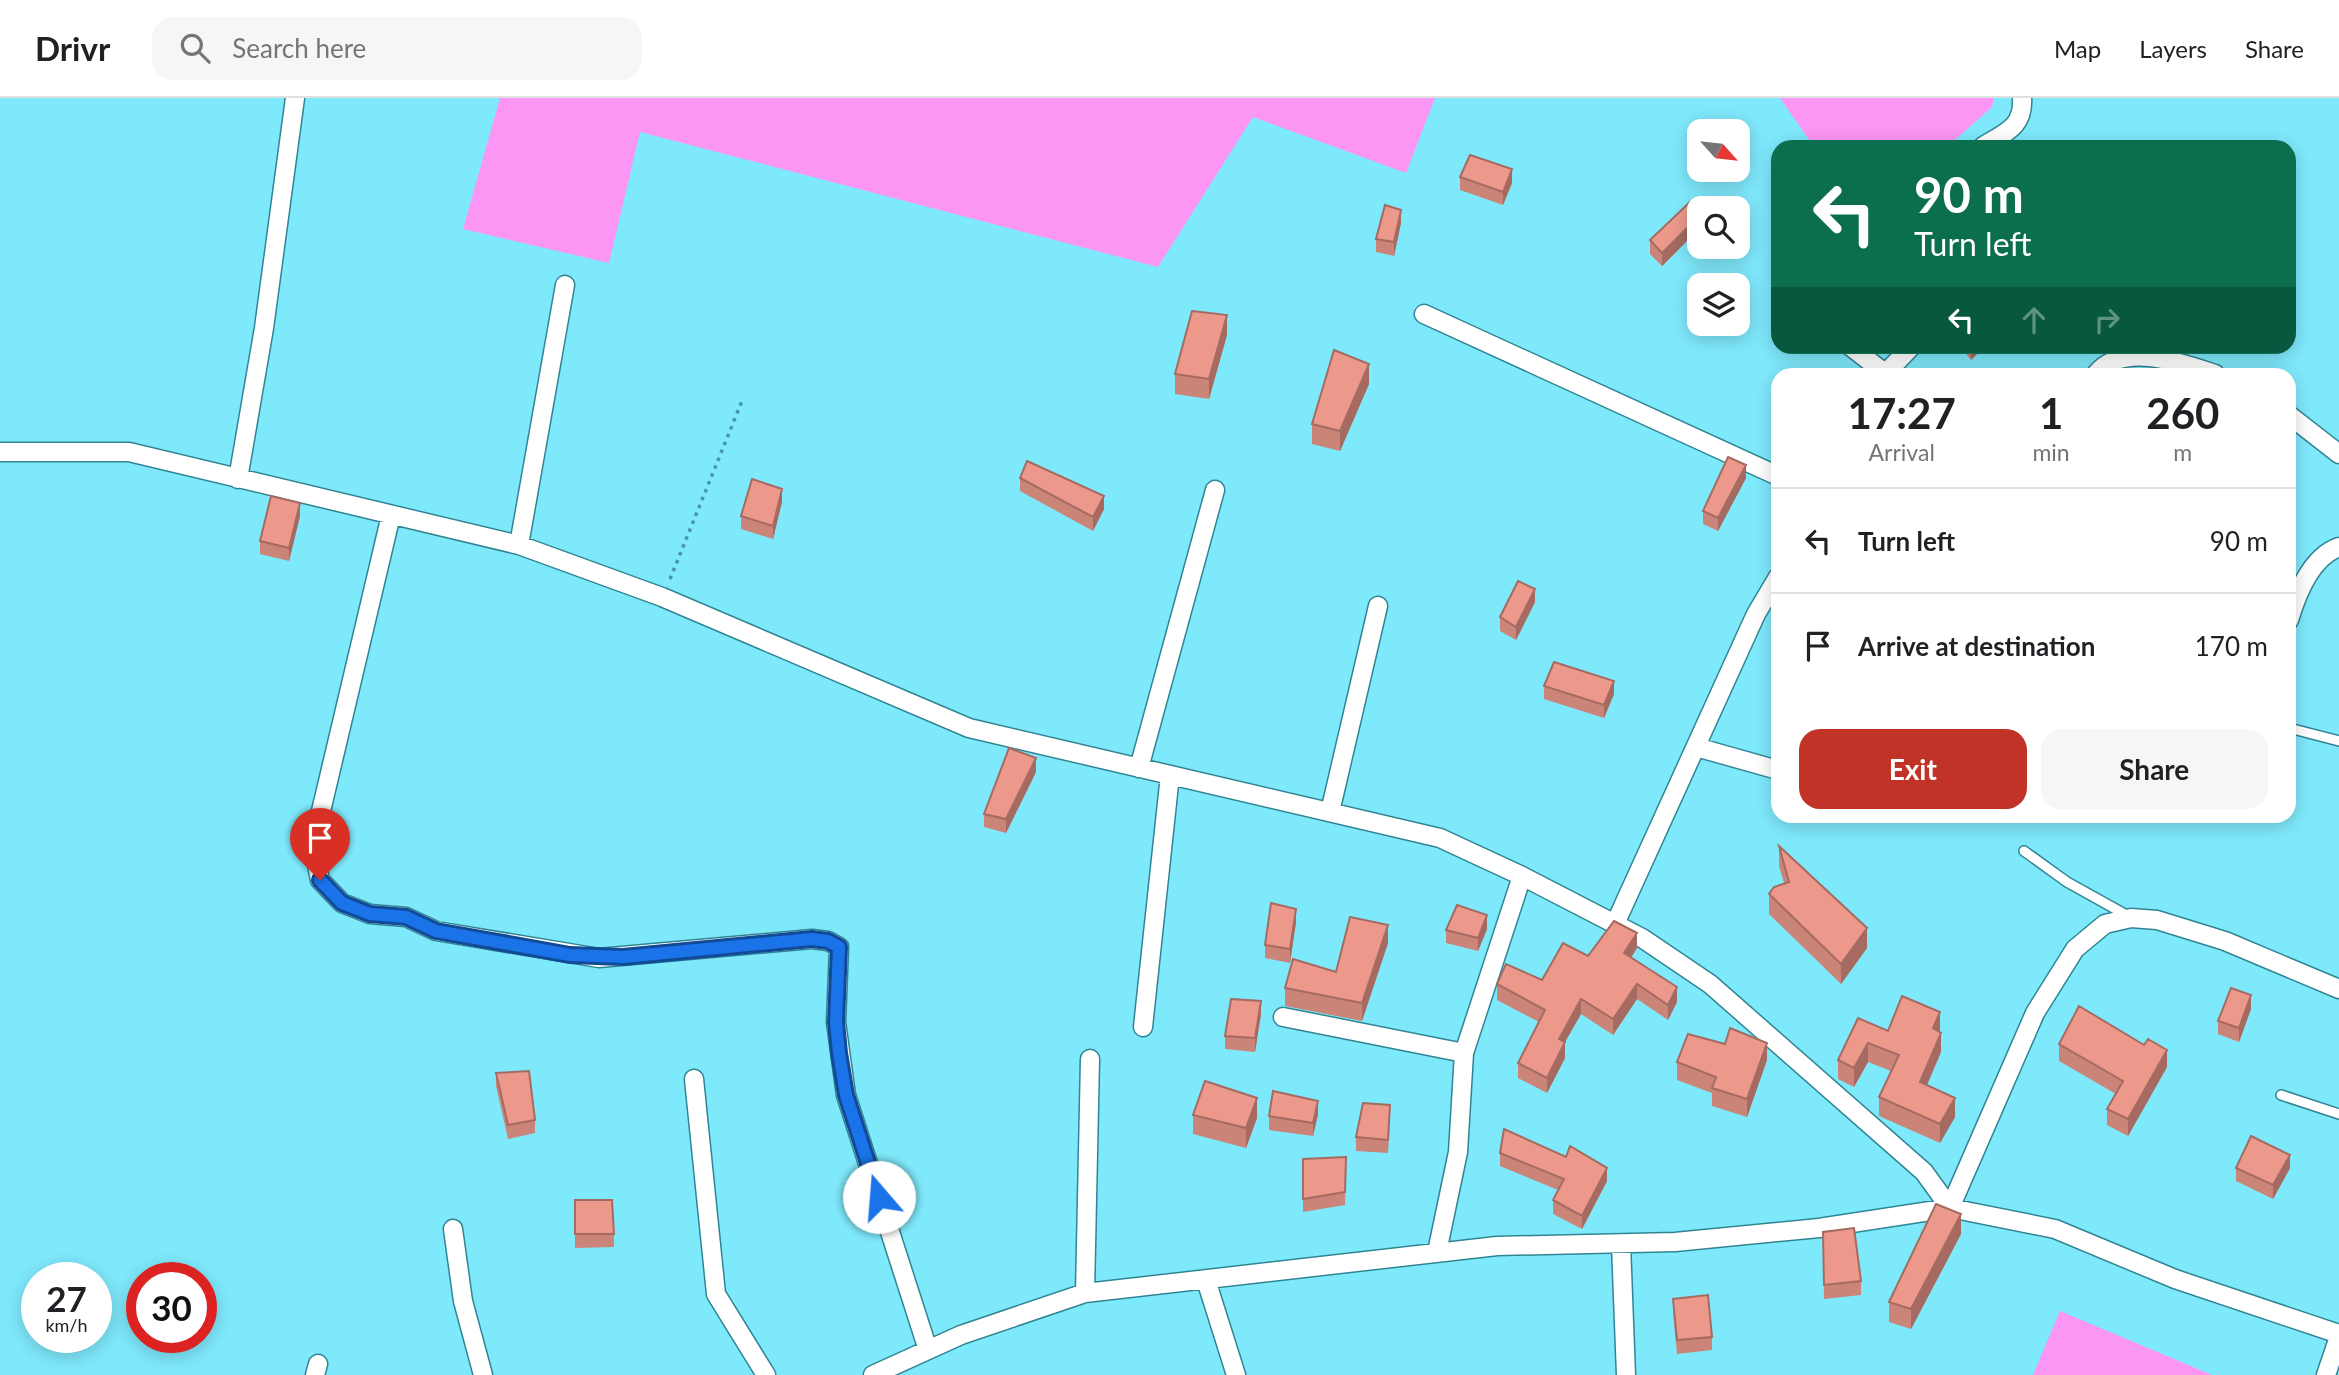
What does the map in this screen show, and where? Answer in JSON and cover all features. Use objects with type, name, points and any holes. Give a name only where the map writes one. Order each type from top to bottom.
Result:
[{"type":"street","points":[[238,479],[264,328],[295,98]]},
{"type":"street","points":[[1993,140],[2015,126],[2022,115],[2022,98]]},
{"type":"street","points":[[519,545],[565,285]]},
{"type":"street","points":[[1424,314],[1771,473]]},
{"type":"street","points":[[1860,354],[1878,368]]},
{"type":"street","points":[[1892,368],[1905,354]]},
{"type":"street","points":[[2101,368],[2126,357],[2180,362],[2198,368]]},
{"type":"street","points":[[2296,420],[2339,454]]},
{"type":"street","points":[[0,452],[129,453],[519,545],[662,597],[969,728],[1440,838],[1522,876],[1642,938],[1710,984],[1924,1172],[1950,1208]]},
{"type":"street","points":[[1139,768],[1215,490]]},
{"type":"street","points":[[391,515],[313,845],[320,880],[342,903],[370,914],[406,917],[436,931],[570,955],[623,957],[812,939],[828,941],[839,947],[836,1022],[846,1095],[928,1350]]},
{"type":"street","points":[[2296,595],[2312,569],[2339,547]]},
{"type":"street","points":[[1615,924],[1756,614],[1771,589]]},
{"type":"street","points":[[1330,812],[1378,606]]},
{"type":"street","points":[[1696,747],[1771,768]]},
{"type":"street","points":[[1143,1027],[1170,775]]},
{"type":"street","points":[[1437,1252],[1458,1152],[1464,1053],[1522,876]]},
{"type":"street","points":[[1950,1208],[2035,1013],[2075,949],[2105,924],[2131,918],[2157,920],[2225,941],[2339,989]]},
{"type":"street","points":[[1283,1017],[1464,1053]]},
{"type":"street","points":[[1085,1293],[1090,1059]]},
{"type":"street","points":[[694,1079],[716,1294],[766,1375]]},
{"type":"street","points":[[873,1375],[961,1335],[1085,1293],[1437,1252],[1497,1247],[1675,1242],[1819,1228],[1950,1208],[2055,1229],[2175,1279],[2339,1336],[2326,1375]]},
{"type":"street","points":[[453,1229],[463,1301],[483,1375]]},
{"type":"street","points":[[1621,1244],[1626,1375]]},
{"type":"street","points":[[1206,1280],[1236,1375]]},
{"type":"lane","points":[[2296,730],[2339,741]]},
{"type":"lane","points":[[2024,852],[2067,881],[2131,918]]},
{"type":"lane","points":[[2281,1095],[2339,1114]]},
{"type":"path","points":[[662,597],[742,401]]},
{"type":"shaded area","points":[[500,98],[1435,98],[1406,173],[1253,117],[1158,267],[640,132],[609,263],[463,229]]},
{"type":"shaded area","points":[[1780,98],[1994,98],[1992,107],[1955,140],[1809,140]]},
{"type":"shaded area","points":[[2060,1311],[2212,1375],[2033,1375]]},
{"type":"building","points":[[1470,155],[1512,169],[1503,192],[1460,177]]},
{"type":"building","points":[[1385,205],[1401,210],[1394,242],[1376,239]]},
{"type":"building","points":[[1687,205],[1687,228],[1662,253],[1650,240]]},
{"type":"building","points":[[1192,311],[1227,315],[1209,379],[1175,374]]},
{"type":"building","points":[[1334,350],[1369,364],[1340,431],[1312,424]]},
{"type":"building","points":[[1728,457],[1746,465],[1718,518],[1703,511]]},
{"type":"building","points":[[1027,461],[1104,496],[1093,517],[1020,478]]},
{"type":"building","points":[[752,479],[782,489],[773,526],[741,516]]},
{"type":"building","points":[[271,496],[300,503],[289,548],[260,541]]},
{"type":"building","points":[[1518,581],[1535,589],[1516,627],[1500,617]]},
{"type":"building","points":[[1554,662],[1614,681],[1604,705],[1544,686]]},
{"type":"building","points":[[1009,748],[1036,758],[1006,819],[984,814]]},
{"type":"building","points":[[1779,846],[1867,928],[1841,964],[1769,894],[1774,887],[1789,882]]},
{"type":"building","points":[[1271,903],[1296,909],[1290,949],[1265,945]]},
{"type":"building","points":[[1457,905],[1487,915],[1478,938],[1446,930]]},
{"type":"building","points":[[1350,917],[1388,925],[1362,1003],[1285,988],[1293,959],[1336,972]]},
{"type":"building","points":[[1614,921],[1637,933],[1624,953],[1677,987],[1668,1005],[1637,984],[1613,1019],[1581,999],[1559,1039],[1565,1042],[1547,1078],[1518,1063],[1545,1010],[1497,984],[1506,964],[1542,980],[1563,943],[1588,956]]},
{"type":"building","points":[[2231,988],[2251,995],[2239,1028],[2218,1021]]},
{"type":"building","points":[[1902,996],[1940,1012],[1933,1028],[1941,1033],[1920,1082],[1955,1098],[1940,1124],[1879,1097],[1899,1055],[1868,1043],[1854,1068],[1838,1060],[1858,1018],[1888,1031]]},
{"type":"building","points":[[1231,999],[1261,1001],[1255,1038],[1225,1036]]},
{"type":"building","points":[[2079,1006],[2144,1045],[2148,1039],[2167,1050],[2128,1119],[2107,1109],[2123,1081],[2059,1044]]},
{"type":"building","points":[[1730,1028],[1767,1043],[1747,1099],[1712,1088],[1716,1077],[1677,1062],[1688,1034],[1725,1044]]},
{"type":"building","points":[[529,1071],[535,1120],[508,1125],[496,1073]]},
{"type":"building","points":[[1205,1081],[1257,1098],[1246,1128],[1193,1115]]},
{"type":"building","points":[[1273,1091],[1318,1101],[1313,1123],[1269,1116]]},
{"type":"building","points":[[1363,1103],[1390,1105],[1388,1140],[1356,1137]]},
{"type":"building","points":[[1504,1129],[1566,1157],[1570,1146],[1607,1168],[1582,1216],[1553,1200],[1564,1179],[1500,1153]]},
{"type":"building","points":[[2251,1136],[2290,1155],[2273,1185],[2236,1168]]},
{"type":"building","points":[[1346,1157],[1345,1192],[1303,1199],[1303,1159]]},
{"type":"building","points":[[575,1200],[612,1200],[614,1234],[575,1234]]},
{"type":"building","points":[[1936,1204],[1961,1214],[1911,1309],[1889,1302]]},
{"type":"building","points":[[1854,1228],[1861,1281],[1824,1285],[1823,1232]]},
{"type":"building","points":[[1708,1295],[1712,1337],[1677,1340],[1673,1299]]},
{"type":"route","points":[[320,880],[342,903],[370,914],[406,917],[436,931],[570,955],[623,957],[812,939],[828,941],[839,947],[836,1022],[839,1053],[846,1095],[879,1197]]}]
